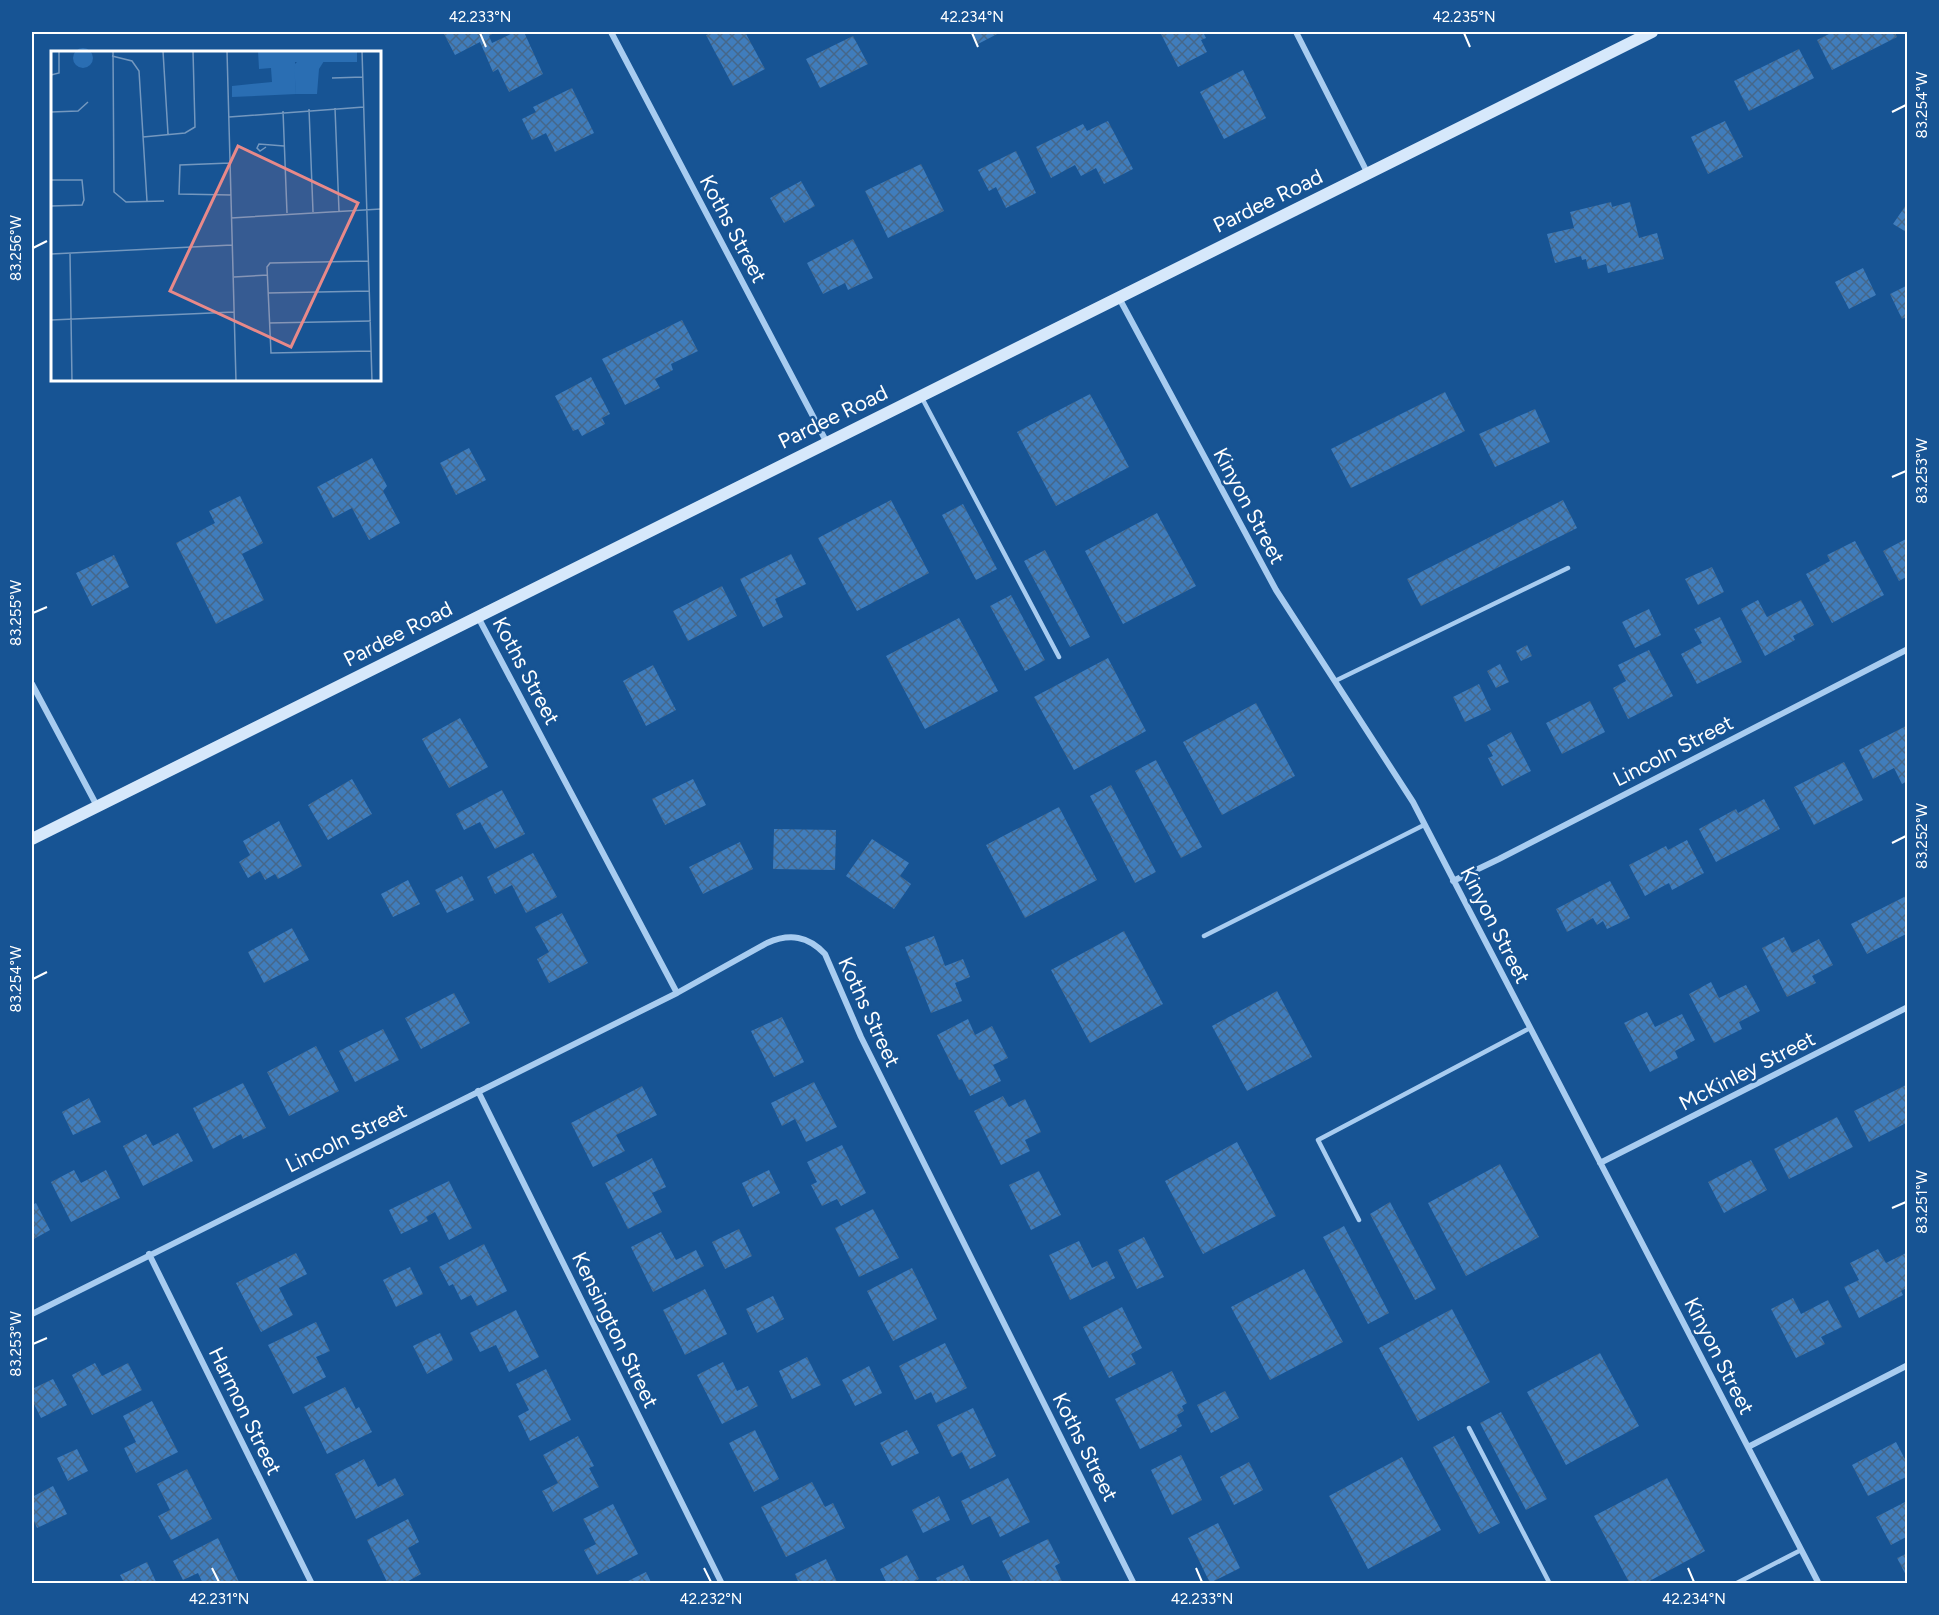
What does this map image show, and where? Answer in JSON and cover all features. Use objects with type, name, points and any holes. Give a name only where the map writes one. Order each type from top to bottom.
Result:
[{"type":"main road","name":"Pardee Road","points":[[32,839],[826,441],[1652,32]]},
{"type":"street","name":"Koths Street","points":[[611,32],[826,441]]},
{"type":"street","points":[[1296,32],[1368,174]]},
{"type":"street","name":"Kinyon Street","points":[[1118,296],[1276,591],[1413,802],[1819,1584]]},
{"type":"street","name":"Koths Street","points":[[478,616],[677,993],[779,938],[804,938],[825,954],[861,1037],[1134,1584]]},
{"type":"street","name":"Lincoln Street","points":[[1453,881],[1908,649]]},
{"type":"street","points":[[32,684],[96,806]]},
{"type":"street","name":"Lincoln Street","points":[[32,1314],[677,993]]},
{"type":"street","name":"McKinley Street","points":[[1600,1163],[1908,1007]]},
{"type":"street","name":"Kensington Street","points":[[478,1091],[722,1584]]},
{"type":"street","name":"Harmon Street","points":[[149,1254],[312,1584]]},
{"type":"street","points":[[1748,1447],[1908,1365]]},
{"type":"lane","points":[[921,395],[1059,657]]},
{"type":"lane","points":[[1335,681],[1568,568]]},
{"type":"lane","points":[[1204,936],[1424,825]]},
{"type":"lane","points":[[1359,1220],[1318,1140],[1530,1028]]},
{"type":"lane","points":[[1469,1428],[1550,1584]]},
{"type":"lane","points":[[1735,1584],[1801,1550]]},
{"type":"building","points":[[443,32],[491,32],[489,36],[492,43],[515,32],[524,32],[543,74],[509,92],[498,69],[493,72],[480,42],[455,55]]},
{"type":"building","points":[[713,32],[745,32],[765,69],[733,86],[706,35]]},
{"type":"building","points":[[971,32],[1001,32],[978,44]]},
{"type":"building","points":[[1160,32],[1203,32],[1206,38],[1201,40],[1207,52],[1178,67]]},
{"type":"building","points":[[1833,32],[1895,32],[1897,37],[1832,70],[1817,40]]},
{"type":"building","points":[[853,36],[868,64],[820,88],[806,59]]},
{"type":"building","points":[[1799,49],[1814,78],[1749,111],[1734,81]]},
{"type":"building","points":[[1243,70],[1266,118],[1224,139],[1200,92]]},
{"type":"building","points":[[572,88],[594,133],[555,152],[546,133],[532,140],[522,119],[536,112],[533,107]]},
{"type":"building","points":[[1108,121],[1133,169],[1104,184],[1096,168],[1081,176],[1075,165],[1051,178],[1036,147],[1083,124],[1087,131]]},
{"type":"building","points":[[1725,121],[1743,157],[1708,174],[1691,137]]},
{"type":"building","points":[[1016,151],[1036,193],[1006,208],[996,187],[989,191],[978,170]]},
{"type":"building","points":[[921,164],[944,211],[888,238],[865,191]]},
{"type":"building","points":[[801,181],[815,206],[784,223],[770,198]]},
{"type":"building","points":[[1611,202],[1612,207],[1630,202],[1639,238],[1657,233],[1664,259],[1608,273],[1606,264],[1588,269],[1586,259],[1582,260],[1581,256],[1555,263],[1547,234],[1574,228],[1570,212]]},
{"type":"building","points":[[1908,202],[1908,233],[1893,224]]},
{"type":"building","points":[[853,239],[873,278],[848,290],[845,283],[823,294],[807,263]]},
{"type":"building","points":[[1863,268],[1876,295],[1849,309],[1835,282]]},
{"type":"building","points":[[1908,285],[1908,316],[1902,319],[1890,294]]},
{"type":"building","points":[[682,320],[698,351],[671,364],[673,370],[655,379],[660,388],[625,405],[602,359]]},
{"type":"building","points":[[591,377],[610,414],[602,418],[605,424],[582,436],[578,429],[573,431],[555,396]]},
{"type":"building","points":[[1445,392],[1465,431],[1351,488],[1331,449]]},
{"type":"building","points":[[1090,394],[1129,467],[1056,506],[1017,432]]},
{"type":"building","points":[[1535,409],[1550,442],[1495,467],[1479,434]]},
{"type":"building","points":[[469,448],[486,480],[456,495],[440,463]]},
{"type":"building","points":[[372,458],[387,486],[383,491],[400,523],[369,540],[352,508],[333,518],[317,487]]},
{"type":"building","points":[[240,496],[263,543],[242,554],[264,600],[216,624],[176,543],[215,523],[209,511]]},
{"type":"building","points":[[891,500],[929,573],[857,611],[818,538]]},
{"type":"building","points":[[1563,500],[1577,528],[1421,606],[1407,579]]},
{"type":"building","points":[[963,504],[997,569],[976,580],[942,515]]},
{"type":"building","points":[[1157,513],[1196,586],[1123,624],[1085,551]]},
{"type":"building","points":[[1908,538],[1908,576],[1899,581],[1883,551]]},
{"type":"building","points":[[1855,541],[1884,595],[1832,623],[1806,574],[1830,561],[1827,555]]},
{"type":"building","points":[[1045,550],[1090,637],[1070,647],[1024,561]]},
{"type":"building","points":[[791,554],[806,584],[775,599],[783,617],[763,627],[740,579]]},
{"type":"building","points":[[114,555],[129,587],[92,606],[76,573]]},
{"type":"building","points":[[1712,567],[1724,592],[1698,605],[1685,579]]},
{"type":"building","points":[[722,586],[737,616],[688,641],[673,611]]},
{"type":"building","points":[[1011,595],[1045,660],[1025,671],[990,606]]},
{"type":"building","points":[[1758,600],[1767,617],[1801,600],[1814,625],[1793,636],[1795,640],[1765,656],[1741,609]]},
{"type":"building","points":[[1649,609],[1661,635],[1635,648],[1622,622]]},
{"type":"building","points":[[1720,617],[1742,662],[1697,684],[1681,654],[1702,643],[1694,629]]},
{"type":"building","points":[[959,618],[998,691],[925,729],[886,656]]},
{"type":"building","points":[[1527,645],[1532,656],[1521,661],[1516,651]]},
{"type":"building","points":[[1649,650],[1673,696],[1628,719],[1613,688],[1626,681],[1618,665]]},
{"type":"building","points":[[1108,658],[1146,731],[1074,770],[1034,697]]},
{"type":"building","points":[[1500,664],[1509,682],[1496,688],[1487,671]]},
{"type":"building","points":[[653,665],[676,710],[646,726],[623,681]]},
{"type":"building","points":[[1479,684],[1491,710],[1465,722],[1453,697]]},
{"type":"building","points":[[1590,701],[1605,732],[1562,754],[1546,723]]},
{"type":"building","points":[[1256,703],[1295,776],[1222,815],[1183,742]]},
{"type":"building","points":[[460,718],[488,767],[449,788],[422,739]]},
{"type":"building","points":[[1908,725],[1908,781],[1902,784],[1894,768],[1873,779],[1859,750]]},
{"type":"building","points":[[1511,732],[1531,771],[1502,786],[1488,758],[1493,756],[1487,745]]},
{"type":"building","points":[[1156,760],[1202,847],[1181,858],[1135,771]]},
{"type":"building","points":[[1844,762],[1863,800],[1814,825],[1794,787]]},
{"type":"building","points":[[352,779],[372,814],[328,840],[308,805]]},
{"type":"building","points":[[693,779],[706,805],[665,825],[652,799]]},
{"type":"building","points":[[1111,785],[1156,872],[1135,883],[1090,796]]},
{"type":"building","points":[[502,790],[525,834],[495,849],[480,822],[464,830],[456,814]]},
{"type":"building","points":[[1764,799],[1780,829],[1716,862],[1699,829],[1736,809],[1738,813]]},
{"type":"building","points":[[1059,807],[1097,880],[1025,918],[986,845]]},
{"type":"building","points":[[279,821],[302,866],[278,879],[275,874],[265,880],[260,871],[248,878],[239,862],[250,855],[243,841]]},
{"type":"building","points":[[774,829],[836,830],[835,870],[773,869]]},
{"type":"building","points":[[872,839],[909,863],[900,876],[911,884],[894,909],[846,876]]},
{"type":"building","points":[[1687,840],[1704,873],[1672,890],[1669,883],[1645,896],[1629,865],[1666,846],[1668,850]]},
{"type":"building","points":[[740,842],[753,869],[703,894],[689,867]]},
{"type":"building","points":[[533,853],[557,897],[526,913],[512,885],[495,894],[487,877]]},
{"type":"building","points":[[462,876],[474,900],[447,913],[435,890]]},
{"type":"building","points":[[408,880],[420,904],[393,917],[381,894]]},
{"type":"building","points":[[1610,881],[1630,918],[1607,929],[1603,921],[1597,925],[1593,918],[1567,932],[1556,909]]},
{"type":"building","points":[[1908,895],[1908,933],[1867,954],[1851,924]]},
{"type":"building","points":[[562,913],[588,963],[549,983],[537,959],[549,952],[535,927]]},
{"type":"building","points":[[292,928],[309,960],[264,983],[248,952]]},
{"type":"building","points":[[1124,931],[1163,1004],[1090,1043],[1051,970]]},
{"type":"building","points":[[934,936],[945,966],[963,959],[970,977],[955,983],[962,1001],[931,1013],[905,947]]},
{"type":"building","points":[[1784,937],[1792,953],[1819,939],[1833,965],[1812,976],[1816,983],[1787,997],[1762,948]]},
{"type":"building","points":[[1711,982],[1719,998],[1746,985],[1760,1011],[1739,1022],[1742,1029],[1714,1043],[1689,994]]},
{"type":"building","points":[[1277,991],[1312,1057],[1247,1091],[1212,1026]]},
{"type":"building","points":[[454,993],[470,1023],[421,1049],[405,1018]]},
{"type":"building","points":[[1647,1012],[1655,1027],[1682,1014],[1695,1040],[1675,1051],[1678,1058],[1650,1072],[1624,1023]]},
{"type":"building","points":[[782,1017],[804,1062],[774,1077],[751,1031]]},
{"type":"building","points":[[968,1019],[975,1035],[992,1026],[1008,1058],[993,1065],[1001,1081],[970,1096],[962,1079],[959,1080],[937,1035]]},
{"type":"building","points":[[383,1029],[399,1060],[355,1082],[339,1051]]},
{"type":"building","points":[[316,1046],[339,1091],[289,1116],[267,1072]]},
{"type":"building","points":[[814,1082],[837,1127],[806,1142],[795,1119],[782,1126],[771,1103]]},
{"type":"building","points":[[243,1083],[266,1128],[243,1139],[241,1134],[213,1149],[193,1108]]},
{"type":"building","points":[[1908,1084],[1908,1122],[1869,1142],[1854,1111]]},
{"type":"building","points":[[642,1086],[657,1115],[616,1135],[625,1151],[593,1167],[571,1123]]},
{"type":"building","points":[[1003,1096],[1009,1107],[1025,1099],[1041,1132],[1025,1140],[1030,1151],[1001,1165],[974,1111]]},
{"type":"building","points":[[89,1098],[101,1122],[73,1135],[62,1112]]},
{"type":"building","points":[[1837,1117],[1853,1147],[1789,1179],[1774,1149]]},
{"type":"building","points":[[178,1133],[193,1161],[143,1186],[123,1146],[146,1134],[153,1146]]},
{"type":"building","points":[[1237,1142],[1276,1216],[1203,1254],[1165,1181]]},
{"type":"building","points":[[842,1145],[866,1193],[841,1206],[837,1199],[822,1206],[811,1185],[817,1182],[807,1162]]},
{"type":"building","points":[[652,1158],[666,1187],[652,1193],[662,1212],[628,1229],[605,1183]]},
{"type":"building","points":[[1751,1160],[1767,1190],[1724,1213],[1708,1182]]},
{"type":"building","points":[[1500,1164],[1539,1237],[1466,1276],[1428,1203]]},
{"type":"building","points":[[74,1170],[81,1183],[106,1170],[120,1198],[71,1222],[51,1182]]},
{"type":"building","points":[[769,1170],[780,1193],[753,1207],[742,1183]]},
{"type":"building","points":[[1039,1171],[1061,1215],[1031,1230],[1009,1185]]},
{"type":"building","points":[[449,1181],[472,1228],[449,1240],[435,1212],[426,1217],[428,1221],[401,1234],[389,1210]]},
{"type":"building","points":[[1390,1202],[1436,1289],[1415,1300],[1370,1214]]},
{"type":"building","points":[[36,1203],[50,1230],[32,1240],[32,1205]]},
{"type":"building","points":[[873,1209],[899,1258],[859,1277],[835,1228]]},
{"type":"building","points":[[1344,1226],[1389,1313],[1368,1324],[1323,1237]]},
{"type":"building","points":[[739,1229],[752,1256],[725,1269],[712,1242]]},
{"type":"building","points":[[661,1232],[676,1260],[696,1250],[704,1266],[653,1292],[631,1247]]},
{"type":"building","points":[[1144,1237],[1164,1277],[1137,1289],[1118,1250]]},
{"type":"building","points":[[1079,1241],[1092,1268],[1107,1261],[1115,1278],[1070,1300],[1049,1255]]},
{"type":"building","points":[[484,1244],[507,1291],[477,1306],[471,1295],[461,1300],[453,1284],[449,1286],[439,1267]]},
{"type":"building","points":[[1878,1249],[1886,1263],[1908,1252],[1908,1287],[1901,1291],[1903,1295],[1859,1318],[1844,1287],[1859,1280],[1850,1263]]},
{"type":"building","points":[[296,1253],[307,1274],[279,1288],[293,1315],[261,1332],[236,1283]]},
{"type":"building","points":[[410,1267],[423,1294],[396,1307],[383,1280]]},
{"type":"building","points":[[912,1268],[937,1319],[893,1341],[867,1291]]},
{"type":"building","points":[[1304,1269],[1343,1342],[1270,1380],[1231,1307]]},
{"type":"building","points":[[705,1289],[727,1334],[685,1355],[663,1310]]},
{"type":"building","points":[[773,1296],[784,1319],[757,1333],[746,1309]]},
{"type":"building","points":[[1793,1298],[1801,1314],[1828,1300],[1842,1327],[1821,1337],[1825,1344],[1796,1358],[1771,1309]]},
{"type":"building","points":[[1122,1307],[1142,1348],[1131,1354],[1136,1364],[1109,1378],[1083,1327]]},
{"type":"building","points":[[1452,1309],[1490,1382],[1418,1421],[1379,1348]]},
{"type":"building","points":[[516,1310],[539,1357],[509,1372],[496,1345],[480,1352],[470,1333]]},
{"type":"building","points":[[316,1322],[330,1351],[316,1357],[326,1377],[293,1394],[268,1345]]},
{"type":"building","points":[[440,1333],[453,1360],[427,1374],[413,1346]]},
{"type":"building","points":[[945,1343],[967,1388],[936,1403],[931,1392],[915,1400],[899,1366]]},
{"type":"building","points":[[1600,1353],[1639,1426],[1566,1465],[1527,1392]]},
{"type":"building","points":[[807,1357],[821,1385],[792,1399],[779,1371]]},
{"type":"building","points":[[723,1362],[737,1391],[748,1386],[758,1406],[722,1424],[697,1375]]},
{"type":"building","points":[[95,1363],[102,1376],[128,1363],[142,1390],[92,1415],[72,1375]]},
{"type":"building","points":[[869,1366],[882,1393],[855,1406],[842,1380]]},
{"type":"building","points":[[546,1369],[571,1420],[530,1441],[518,1416],[529,1410],[516,1384]]},
{"type":"building","points":[[1172,1371],[1187,1403],[1182,1406],[1184,1411],[1177,1415],[1182,1426],[1176,1429],[1177,1431],[1140,1449],[1115,1399]]},
{"type":"building","points":[[53,1379],[67,1405],[41,1418],[32,1400],[32,1389]]},
{"type":"building","points":[[345,1387],[356,1409],[359,1407],[372,1432],[327,1454],[304,1407]]},
{"type":"building","points":[[1225,1391],[1239,1418],[1211,1433],[1197,1405]]},
{"type":"building","points":[[152,1401],[178,1452],[136,1473],[124,1448],[136,1442],[123,1416]]},
{"type":"building","points":[[973,1408],[996,1456],[970,1469],[962,1452],[952,1457],[937,1425]]},
{"type":"building","points":[[1501,1412],[1547,1499],[1526,1510],[1480,1423]]},
{"type":"building","points":[[755,1430],[779,1479],[754,1492],[729,1443]]},
{"type":"building","points":[[907,1430],[919,1453],[892,1466],[880,1443]]},
{"type":"building","points":[[578,1436],[594,1466],[589,1468],[599,1487],[553,1512],[542,1491],[558,1483],[543,1455]]},
{"type":"building","points":[[1454,1436],[1500,1523],[1479,1534],[1433,1447]]},
{"type":"building","points":[[1896,1442],[1908,1465],[1908,1476],[1868,1496],[1852,1465]]},
{"type":"building","points":[[77,1449],[88,1471],[68,1481],[57,1458]]},
{"type":"building","points":[[1181,1455],[1202,1500],[1172,1515],[1151,1470]]},
{"type":"building","points":[[1402,1457],[1441,1530],[1368,1569],[1329,1496]]},
{"type":"building","points":[[364,1459],[378,1487],[395,1478],[404,1495],[356,1519],[335,1474]]},
{"type":"building","points":[[1249,1462],[1263,1490],[1234,1505],[1220,1477]]},
{"type":"building","points":[[187,1469],[212,1519],[171,1540],[158,1516],[170,1510],[157,1484]]},
{"type":"building","points":[[1008,1478],[1030,1522],[1000,1537],[990,1516],[972,1525],[961,1501]]},
{"type":"building","points":[[1667,1478],[1705,1551],[1644,1584],[1630,1584],[1594,1516]]},
{"type":"building","points":[[812,1482],[825,1507],[833,1503],[845,1528],[786,1557],[761,1507]]},
{"type":"building","points":[[53,1486],[67,1514],[37,1528],[32,1517],[32,1497]]},
{"type":"building","points":[[939,1496],[950,1520],[923,1533],[912,1510]]},
{"type":"building","points":[[1905,1502],[1908,1506],[1908,1536],[1891,1545],[1876,1517]]},
{"type":"building","points":[[613,1504],[638,1554],[597,1575],[584,1550],[596,1544],[583,1519]]},
{"type":"building","points":[[408,1519],[419,1542],[408,1548],[421,1574],[403,1584],[388,1584],[367,1540]]},
{"type":"building","points":[[1218,1523],[1240,1568],[1210,1583],[1188,1538]]},
{"type":"building","points":[[218,1538],[240,1584],[203,1584],[198,1573],[183,1580],[173,1561]]},
{"type":"building","points":[[1048,1539],[1060,1563],[1055,1566],[1063,1584],[1013,1584],[1002,1561]]},
{"type":"building","points":[[1908,1553],[1908,1579],[1897,1558]]},
{"type":"building","points":[[907,1555],[919,1579],[909,1584],[887,1584],[880,1569]]},
{"type":"building","points":[[826,1559],[838,1584],[799,1584],[795,1574]]},
{"type":"building","points":[[147,1562],[157,1584],[125,1584],[120,1575]]},
{"type":"building","points":[[963,1565],[972,1584],[939,1584],[936,1578]]},
{"type":"building","points":[[646,1572],[652,1584],[622,1584]]}]
